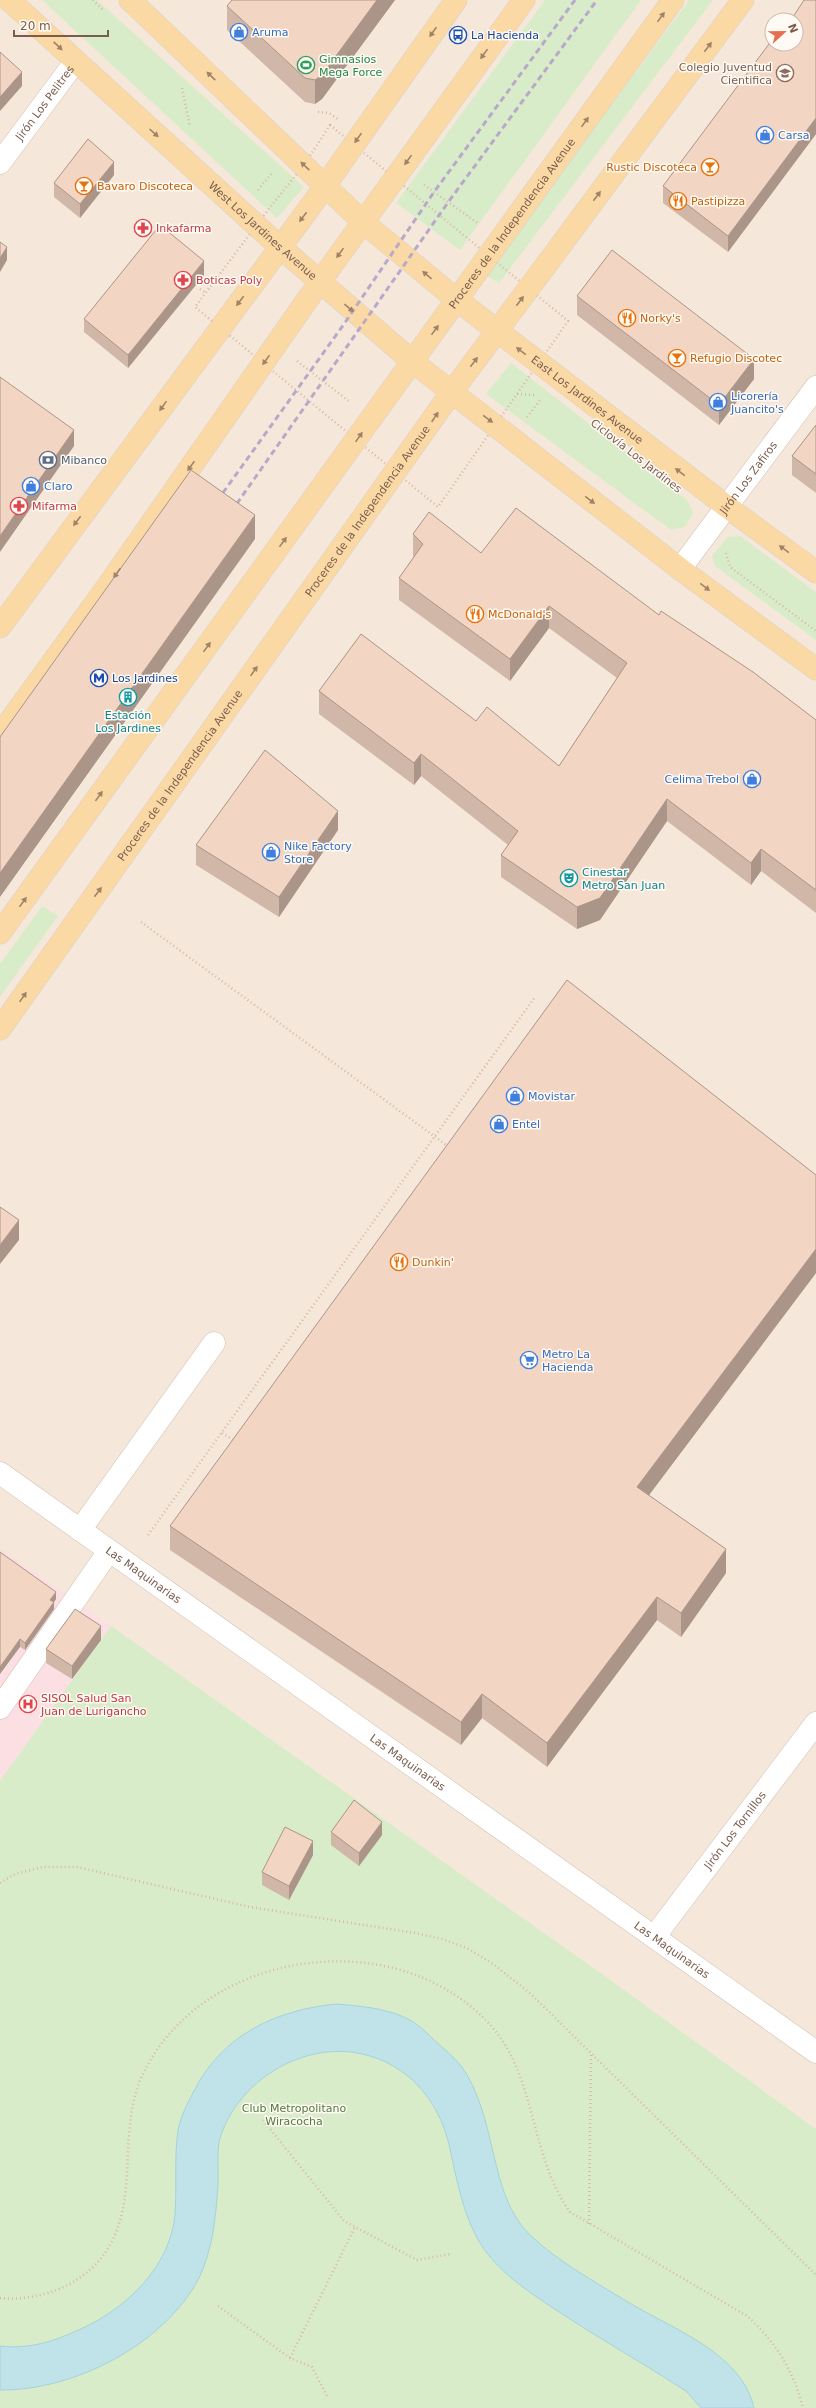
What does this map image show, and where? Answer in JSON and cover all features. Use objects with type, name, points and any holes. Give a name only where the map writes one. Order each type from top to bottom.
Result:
[{"type":"main road","name":"West Los Jardines Avenue","points":[[9,0],[256,226],[413,362]]},
{"type":"main road","points":[[130,0],[363,222]]},
{"type":"main road","points":[[0,627],[280,247],[456,0]]},
{"type":"main road","points":[[0,735],[107,587],[363,222],[524,0]]},
{"type":"main road","name":"Proceres de la Independencia Avenue","points":[[0,933],[673,0]]},
{"type":"main road","name":"Proceres de la Independencia Avenue","points":[[0,1029],[451,393],[743,0]]},
{"type":"main road","name":"East Los Jardines Avenue","points":[[363,222],[496,332],[816,572]]},
{"type":"main road","points":[[413,362],[451,393],[496,425],[511,439],[680,569],[816,669]]},
{"type":"street","name":"Jirón Los Pelitres","points":[[0,163],[75,62]]},
{"type":"street","name":"Jirón Los Zafiros","points":[[680,569],[816,387]]},
{"type":"street","points":[[80,1530],[214,1343]]},
{"type":"street","name":"Las Maquinarias","points":[[0,1473],[816,2052]]},
{"type":"street","points":[[0,1708],[109,1551]]},
{"type":"street","name":"Jirón Los Tornillos","points":[[654,1937],[816,1723]]},
{"type":"path","points":[[181,82],[191,132]]},
{"type":"path","points":[[318,112],[329,113],[344,123]]},
{"type":"path","points":[[330,125],[568,321]]},
{"type":"path","points":[[253,196],[274,168]]},
{"type":"path","points":[[422,183],[480,225]]},
{"type":"path","points":[[195,307],[256,226],[288,187]]},
{"type":"path","points":[[200,289],[212,298]]},
{"type":"path","points":[[291,358],[354,405]]},
{"type":"path","points":[[517,394],[544,395],[524,421]]},
{"type":"path","points":[[705,535],[725,551],[730,567],[816,631]]},
{"type":"path","points":[[141,922],[452,1149]]},
{"type":"path","points":[[148,1535],[535,997]]},
{"type":"path","points":[[222,1433],[238,1444]]},
{"type":"path","points":[[0,1883],[15,1874],[43,1867],[77,1867],[250,1907],[442,1939],[467,1948],[493,1964],[531,1994],[816,2275]]},
{"type":"path","points":[[0,2298],[35,2297],[58,2290],[78,2278],[96,2263],[110,2246],[119,2225],[124,2200],[129,2128],[142,2075],[162,2042],[181,2020],[208,1998],[235,1984],[299,1963],[329,1960],[359,1962],[389,1968],[421,1978],[449,1992],[472,2009],[492,2028],[507,2049],[518,2074],[530,2107],[547,2171],[558,2195],[570,2212],[589,2225],[747,2316],[763,2330],[782,2356],[800,2392],[803,2408]]},
{"type":"path","points":[[589,2225],[591,2053]]},
{"type":"path","points":[[263,2120],[344,2221],[417,2260],[451,2254]]},
{"type":"path","points":[[290,2358],[355,2227]]},
{"type":"path","points":[[218,2306],[290,2358],[312,2367],[327,2396]]},
{"type":"shaded area","points":[[0,0],[816,0],[816,2408],[0,2408]]},
{"type":"shaded area","name":"SISOL Salud San Juan de Lurigancho","points":[[0,1548],[111,1626],[0,1781]]},
{"type":"green space","points":[[42,0],[97,0],[304,187],[277,218]]},
{"type":"green space","points":[[545,0],[641,0],[460,250],[396,203]]},
{"type":"green space","points":[[689,0],[713,0],[499,283],[485,275]]},
{"type":"green space","points":[[511,363],[687,500],[693,513],[685,527],[671,530],[486,394]]},
{"type":"green space","points":[[740,536],[816,592],[816,640],[715,566],[712,556],[728,537]]},
{"type":"green space","points":[[42,906],[58,916],[0,997],[0,964]]},
{"type":"green space","name":"Club Metropolitano Wiracocha","points":[[111,1626],[613,1982],[816,2129],[816,2408],[0,2408],[0,1781]]},
{"type":"water","points":[[336,2004],[381,2010],[406,2018],[421,2027],[452,2056],[462,2067],[473,2086],[484,2117],[505,2194],[515,2216],[522,2226],[541,2245],[593,2281],[686,2334],[722,2358],[736,2373],[747,2389],[754,2408],[701,2408],[686,2391],[556,2310],[530,2292],[497,2265],[481,2245],[468,2219],[445,2130],[428,2097],[403,2072],[370,2056],[351,2052],[330,2052],[309,2055],[289,2062],[271,2072],[254,2085],[240,2101],[228,2119],[220,2138],[218,2150],[218,2185],[215,2218],[212,2238],[205,2263],[199,2278],[183,2302],[163,2324],[140,2343],[114,2360],[86,2373],[57,2382],[28,2388],[0,2390],[0,2346],[12,2347],[35,2345],[68,2335],[89,2325],[105,2316],[134,2293],[157,2266],[166,2250],[172,2233],[175,2215],[176,2151],[179,2125],[184,2110],[206,2071],[235,2040],[272,2019],[292,2012]]},
{"type":"building","name":"Gimnasios Mega Force","points":[[232,0],[377,0],[322,75],[315,80],[305,78],[227,6]]},
{"type":"building","points":[[804,0],[816,0],[816,118],[728,236],[663,186],[764,51],[764,52],[804,52],[804,12],[796,12]]},
{"type":"building","points":[[0,52],[22,72],[0,97]]},
{"type":"building","name":"Bavaro Discoteca","points":[[88,139],[114,162],[80,204],[54,183]]},
{"type":"building","points":[[160,225],[204,261],[128,355],[84,319]]},
{"type":"building","points":[[0,242],[7,247],[0,258]]},
{"type":"building","points":[[612,250],[754,359],[719,405],[577,296]]},
{"type":"building","points":[[0,377],[74,430],[0,536]]},
{"type":"building","points":[[816,425],[816,474],[792,456]]},
{"type":"building","points":[[191,470],[255,515],[0,873],[0,737]]},
{"type":"building","points":[[516,508],[659,615],[661,611],[753,672],[816,720],[816,890],[761,849],[751,863],[667,799],[600,898],[577,907],[501,855],[518,831],[421,754],[414,763],[319,691],[361,634],[476,721],[487,707],[559,766],[627,663],[549,606],[510,659],[399,578],[423,544],[413,534],[429,512],[481,553]]},
{"type":"building","points":[[265,750],[338,811],[279,897],[196,845]]},
{"type":"building","name":"Metro La Hacienda","points":[[567,980],[816,1175],[816,1249],[637,1487],[726,1549],[681,1613],[657,1597],[547,1743],[482,1694],[461,1722],[170,1526]]},
{"type":"building","points":[[0,1207],[19,1220],[0,1245]]},
{"type":"building","points":[[0,1552],[56,1592],[50,1600],[54,1602],[25,1643],[20,1639],[0,1667]]},
{"type":"building","points":[[75,1609],[101,1626],[72,1666],[46,1649]]},
{"type":"building","points":[[354,1800],[382,1822],[359,1853],[331,1832]]},
{"type":"building","points":[[285,1827],[313,1841],[289,1886],[262,1872]]},
{"type":"railway","points":[[217,501],[344,324],[434,192],[575,0]]},
{"type":"railway","points":[[231,512],[449,201],[597,0]]},
{"type":"place","name":"Aruma","points":[[239,32]]},
{"type":"place","name":"La Hacienda","points":[[458,35]]},
{"type":"place","name":"Gimnasios Mega Force","points":[[306,65]]},
{"type":"place","name":"Colegio Juventud Cientifica","points":[[785,73]]},
{"type":"place","name":"Carsa","points":[[765,135]]},
{"type":"place","name":"Rustic Discoteca","points":[[710,167]]},
{"type":"place","name":"Bavaro Discoteca","points":[[84,186]]},
{"type":"place","name":"Pastipizza","points":[[678,201]]},
{"type":"place","name":"Inkafarma","points":[[143,228]]},
{"type":"place","name":"Boticas Poly","points":[[183,280]]},
{"type":"place","name":"Norky's","points":[[627,318]]},
{"type":"place","name":"Refugio Discotec","points":[[677,358]]},
{"type":"place","name":"Licorería Juancito's","points":[[718,402]]},
{"type":"place","name":"Mibanco","points":[[48,460]]},
{"type":"place","name":"Claro","points":[[31,486]]},
{"type":"place","name":"Mifarma","points":[[19,506]]},
{"type":"place","name":"McDonald's","points":[[475,614]]},
{"type":"place","name":"Los Jardines","points":[[99,678]]},
{"type":"place","name":"Estación Los Jardines","points":[[128,697]]},
{"type":"place","name":"Celima Trebol","points":[[752,779]]},
{"type":"place","name":"Nike Factory Store","points":[[271,852]]},
{"type":"place","name":"Cinestar Metro San Juan","points":[[569,878]]},
{"type":"place","name":"Movistar","points":[[515,1096]]},
{"type":"place","name":"Entel","points":[[499,1124]]},
{"type":"place","name":"Dunkin'","points":[[399,1262]]},
{"type":"place","name":"Metro La Hacienda","points":[[529,1360]]},
{"type":"place","name":"SISOL Salud San Juan de Lurigancho","points":[[28,1704]]}]
